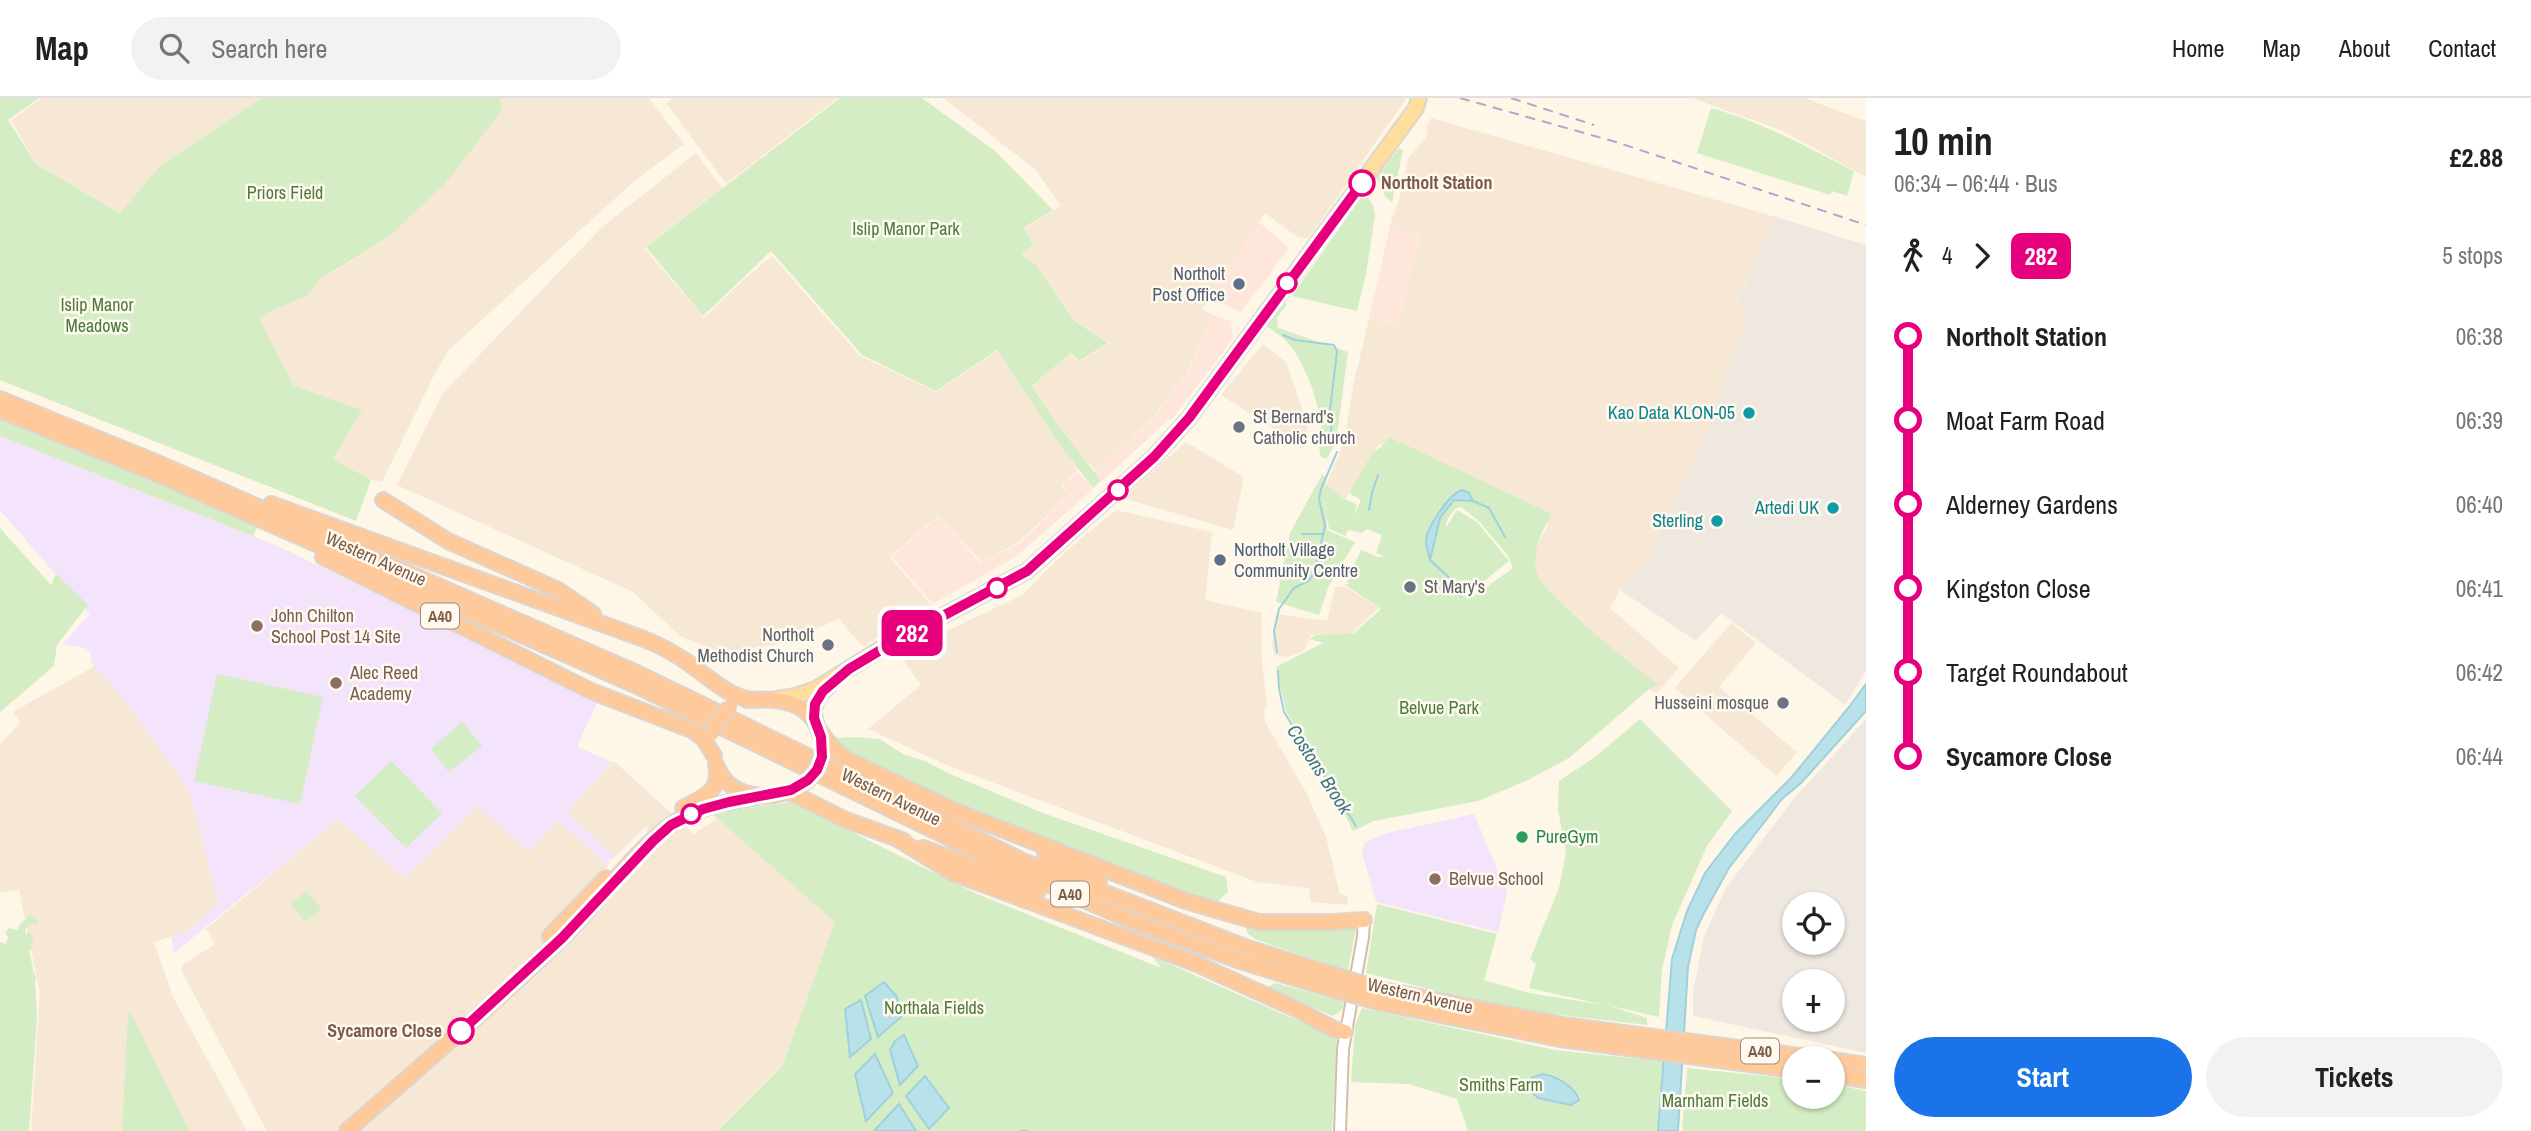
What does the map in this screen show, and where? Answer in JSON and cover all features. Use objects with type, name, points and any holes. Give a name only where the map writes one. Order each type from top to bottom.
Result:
[{"type":"highway","name":"Western Avenue","points":[[0,399],[153,461],[639,674],[1025,862],[1332,982]]},
{"type":"highway","name":"Western Avenue","points":[[0,410],[162,476],[635,685],[1011,868],[1130,920],[1240,961],[1332,982],[1499,1028],[1696,1050],[1782,1056]]},
{"type":"highway","name":"A40","points":[[153,461],[661,646],[719,685],[743,698],[754,700]]},
{"type":"highway","name":"A40","points":[[162,476],[591,691],[692,730],[704,739],[715,761]]},
{"type":"highway","points":[[383,500],[448,541],[558,590],[610,626]]},
{"type":"highway","points":[[335,1131],[518,968],[647,835],[664,820],[708,795],[717,782],[712,733],[717,721],[730,707],[743,701],[775,699],[794,703],[808,714],[818,728],[822,752],[817,770],[808,780],[800,787],[786,792],[703,809],[663,831],[585,915],[524,974],[347,1131]]},
{"type":"highway","name":"A40","points":[[818,728],[832,747],[846,758],[1188,926]]},
{"type":"highway","points":[[715,761],[722,778],[734,789],[763,796]]},
{"type":"highway","name":"A40","points":[[786,792],[800,796],[846,820],[1130,920]]},
{"type":"highway","points":[[955,811],[1186,901],[1258,922],[1364,920]]},
{"type":"highway","points":[[897,838],[953,873],[1197,964],[1334,1029],[1345,1031]]},
{"type":"highway","name":"Western Avenue","points":[[1696,1050],[1782,1068]]},
{"type":"highway","points":[[1845,1062],[1866,1065]]},
{"type":"highway","points":[[1845,1077],[1866,1080]]},
{"type":"main road","points":[[775,699],[809,692],[894,642],[1027,571],[1154,457],[1180,428],[1421,101]]},
{"type":"main road","points":[[818,728],[813,712],[817,699],[849,669]]},
{"type":"street","points":[[1340,1131],[1345,1031],[1364,920]]},
{"type":"shaded area","points":[[41,98],[261,98],[160,166],[121,213],[36,164],[11,120]]},
{"type":"shaded area","points":[[500,98],[649,98],[684,144],[633,182],[449,350],[382,482],[371,480],[333,459],[361,410],[294,386],[258,318],[388,238],[502,110]]},
{"type":"shaded area","points":[[673,98],[838,98],[726,184],[666,103]]},
{"type":"shaded area","points":[[943,98],[1406,99],[1309,238],[1299,238],[1265,213],[1202,310],[1212,314],[1187,374],[1149,422],[1096,470],[1085,460],[1052,416],[1033,386],[1070,354],[1079,362],[1109,343],[1076,321],[1035,264],[1023,254],[1035,245],[1023,229],[1061,206],[1035,169]]},
{"type":"shaded area","points":[[1692,98],[1804,98],[1866,121],[1866,177],[1781,130]]},
{"type":"shaded area","points":[[1431,118],[1776,217],[1736,305],[1749,311],[1707,430],[1649,560],[1620,590],[1610,608],[1679,668],[1656,694],[1569,626],[1536,589],[1534,553],[1548,524],[1379,444],[1341,505],[1323,492],[1344,442],[1353,386],[1369,319],[1398,326],[1420,235],[1390,226],[1401,193],[1408,158],[1428,135],[1426,127]]},
{"type":"shaded area","points":[[696,153],[722,188],[644,248],[704,318],[772,256],[860,356],[936,392],[997,351],[1078,470],[1062,486],[1069,495],[1019,542],[982,562],[938,516],[890,557],[934,608],[862,646],[839,619],[784,643],[721,653],[680,636],[633,592],[397,485],[443,393],[602,227]]},
{"type":"shaded area","points":[[1776,217],[1866,245],[1866,670],[1845,705],[1721,613],[1696,641],[1620,590],[1649,560],[1707,430],[1748,311],[1736,306]]},
{"type":"shaded area","name":"Northolt Post Office","points":[[1259,222],[1289,248],[1241,312],[1207,297]]},
{"type":"shaded area","points":[[1390,226],[1420,234],[1399,326],[1369,319]]},
{"type":"shaded area","points":[[1212,315],[1231,321],[1233,338],[1172,419],[1102,481],[1094,472],[1150,422],[1188,374]]},
{"type":"shaded area","points":[[1263,344],[1286,362],[1308,425],[1303,448],[1221,395]]},
{"type":"shaded area","name":"Alec Reed Academy","points":[[0,436],[273,544],[598,700],[577,747],[612,762],[567,812],[615,857],[609,860],[608,866],[558,820],[529,852],[478,806],[405,878],[338,819],[174,953],[171,937],[189,931],[218,903],[190,792],[125,700],[91,662],[90,652],[85,648],[63,644],[90,614],[0,510]]},
{"type":"shaded area","points":[[1186,442],[1244,477],[1233,530],[1123,498]]},
{"type":"shaded area","points":[[1078,472],[1093,489],[1017,556],[933,604],[892,557],[938,517],[981,563],[1020,543],[1070,495],[1063,486]]},
{"type":"shaded area","points":[[1116,510],[1212,532],[1205,600],[1262,613],[1261,650],[1267,708],[1264,709],[1265,722],[1307,794],[1326,837],[1340,894],[1347,896],[1348,905],[1311,902],[1309,888],[1257,882],[949,766],[868,729],[921,685],[899,654],[1022,595],[1065,552]]},
{"type":"shaded area","points":[[1335,587],[1346,587],[1379,608],[1352,633],[1311,635],[1304,651],[1288,657],[1274,655],[1272,644],[1277,614],[1327,621]]},
{"type":"shaded area","points":[[1731,623],[1756,643],[1719,687],[1797,752],[1776,776],[1675,688]]},
{"type":"shaded area","points":[[95,666],[125,700],[190,792],[218,903],[189,931],[154,942],[173,997],[247,1131],[31,1131],[40,993],[19,890],[0,893],[0,744],[21,722],[13,712]]},
{"type":"shaded area","points":[[1866,719],[1866,1053],[1845,1049],[1845,1046],[1833,1046],[1693,1016],[1693,992],[1704,937],[1725,889],[1792,801]]},
{"type":"shaded area","points":[[614,761],[694,834],[717,818],[836,922],[782,1065],[716,1131],[267,1131],[181,970],[184,964],[215,944],[206,929],[338,819],[405,878],[478,806],[558,820],[608,866],[600,874],[611,898],[653,850],[646,826],[615,857],[566,812]]},
{"type":"shaded area","name":"Belvue School","points":[[1474,814],[1507,893],[1498,932],[1376,902],[1362,852],[1365,843],[1383,834]]},
{"type":"green space","points":[[0,98],[39,98],[8,120],[36,164],[120,213],[160,166],[261,98],[500,98],[502,110],[445,184],[387,238],[317,281],[306,296],[259,319],[294,386],[362,410],[333,459],[371,480],[356,521],[0,380]]},
{"type":"green space","name":"Islip Manor Park","points":[[840,98],[922,98],[995,151],[1053,210],[1023,228],[1034,245],[1022,254],[1035,264],[1075,321],[1108,343],[1079,361],[1071,353],[1032,386],[1101,481],[1093,488],[1058,442],[997,350],[936,391],[862,355],[771,251],[703,316],[646,247]]},
{"type":"green space","points":[[1711,108],[1766,128],[1854,171],[1847,196],[1832,191],[1830,195],[1697,153]]},
{"type":"green space","points":[[1399,148],[1403,150],[1392,202],[1386,198],[1376,177]]},
{"type":"green space","points":[[1361,198],[1368,198],[1375,215],[1357,311],[1292,296]]},
{"type":"green space","points":[[1284,302],[1287,304],[1277,318],[1278,328],[1348,352],[1336,442],[1327,458],[1322,458],[1320,454],[1320,416],[1314,393],[1299,358],[1286,341],[1265,325]]},
{"type":"green space","points":[[0,418],[161,483],[257,527],[253,536],[0,436]]},
{"type":"green space","name":"Belvue Park","points":[[1389,437],[1552,514],[1537,546],[1535,564],[1540,580],[1582,623],[1658,685],[1648,690],[1569,758],[1526,781],[1478,801],[1374,821],[1353,831],[1330,785],[1286,711],[1276,667],[1323,643],[1309,639],[1316,635],[1354,633],[1381,609],[1344,584],[1350,584],[1347,581],[1361,550],[1378,557],[1384,556],[1376,553],[1382,535],[1367,529],[1362,533],[1348,530],[1346,536],[1329,529],[1323,493],[1326,485],[1344,499],[1357,504],[1353,518],[1361,500],[1349,493],[1371,455]],"holes":[[[1461,507],[1479,521],[1508,556],[1513,568],[1474,596],[1464,581],[1472,591],[1509,561],[1477,522],[1457,510],[1445,529],[1448,518],[1456,508]]]},
{"type":"green space","points":[[1322,475],[1327,477],[1324,498],[1327,530],[1355,542],[1328,588],[1319,615],[1276,602],[1290,533]]},
{"type":"green space","points":[[0,528],[51,585],[56,574],[88,605],[57,645],[54,666],[0,712]]},
{"type":"green space","points":[[217,674],[323,697],[300,804],[194,781]]},
{"type":"green space","points":[[1640,719],[1732,811],[1707,846],[1672,925],[1662,970],[1659,1017],[1607,1005],[1647,1018],[1647,1025],[1534,1012],[1476,1001],[1366,973],[1377,904],[1497,934],[1484,980],[1529,993],[1604,1005],[1529,988],[1536,964],[1530,959],[1559,888],[1566,853],[1558,809],[1559,781],[1595,757]]},
{"type":"green space","points":[[462,722],[482,746],[449,772],[431,749]]},
{"type":"green space","points":[[832,738],[879,739],[903,754],[1043,813],[1226,877],[1228,892],[1215,904],[1089,859],[986,815],[955,806],[855,758]]},
{"type":"green space","points":[[391,761],[442,813],[406,848],[355,796]]},
{"type":"green space","name":"Northala Fields","points":[[791,802],[977,894],[1161,968],[1153,957],[1337,1038],[1332,1131],[717,1131],[782,1066],[835,922],[711,813]]},
{"type":"green space","points":[[306,891],[322,909],[306,922],[290,904]]},
{"type":"green space","points":[[30,915],[39,922],[34,925],[30,923],[25,929],[26,934],[29,931],[34,940],[31,942],[32,949],[29,950],[37,977],[37,1018],[29,1131],[0,1131],[0,942],[5,944],[9,937],[5,934],[9,928],[17,930]]},
{"type":"green space","points":[[1245,925],[1352,926],[1356,928],[1348,971],[1257,940],[1248,934]]},
{"type":"green space","points":[[1276,983],[1344,1002],[1342,1010],[1333,1016],[1265,988]]},
{"type":"green space","name":"Smiths Farm","points":[[1362,1008],[1555,1050],[1668,1062],[1661,1131],[1468,1131],[1457,1099],[1409,1084],[1351,1082],[1355,1026]]},
{"type":"green space","points":[[128,1013],[131,1013],[189,1131],[122,1131]]},
{"type":"green space","name":"Marnham Fields","points":[[1687,1068],[1782,1078],[1782,1109],[1845,1109],[1845,1087],[1866,1091],[1866,1131],[1682,1131]]},
{"type":"water","points":[[1462,490],[1469,493],[1473,501],[1454,500],[1440,518],[1430,560],[1426,542],[1434,520],[1451,498]]},
{"type":"water","points":[[1866,684],[1866,711],[1801,783],[1782,799],[1729,868],[1696,930],[1688,967],[1678,1131],[1658,1131],[1672,959],[1687,911],[1705,873],[1735,834],[1791,778]]},
{"type":"water","points":[[884,982],[897,997],[901,1017],[878,1037],[865,996]]},
{"type":"water","points":[[861,1000],[871,1039],[850,1057],[845,1009]]},
{"type":"water","points":[[904,1035],[918,1066],[900,1085],[890,1050],[895,1041]]},
{"type":"water","points":[[875,1054],[893,1093],[866,1121],[855,1074]]},
{"type":"water","points":[[1542,1074],[1564,1082],[1579,1100],[1571,1105],[1538,1098],[1529,1089],[1531,1078]]},
{"type":"water","points":[[925,1076],[949,1108],[929,1129],[906,1096]]},
{"type":"water","points":[[899,1104],[916,1131],[874,1131]]},
{"type":"waterway","name":"Costons Brook","points":[[1283,335],[1295,340],[1334,345],[1337,351],[1330,410],[1332,443]]},
{"type":"waterway","name":"Costons Brook","points":[[1277,652],[1274,631],[1279,609],[1294,588],[1308,581],[1314,574],[1325,526],[1319,499],[1337,452]]},
{"type":"waterway","points":[[1369,510],[1378,475]]},
{"type":"waterway","points":[[1473,501],[1489,508],[1505,537]]},
{"type":"waterway","points":[[1302,534],[1322,534]]},
{"type":"waterway","points":[[1430,560],[1457,585],[1461,596]]},
{"type":"waterway","name":"Costons Brook","points":[[1278,671],[1284,712],[1356,826]]},
{"type":"waterway","points":[[1021,1131],[1028,1131]]},
{"type":"railway","points":[[1460,98],[1616,142],[1866,225]]},
{"type":"railway","points":[[1511,98],[1594,125]]},
{"type":"bus line","name":"282","points":[[461,1031],[562,938],[671,825],[703,809],[791,790],[808,780],[817,770],[822,757],[821,737],[813,712],[815,704],[823,691],[849,669],[1027,571],[1154,457],[1189,418],[1238,347],[1362,183]]},
{"type":"place","name":"Northolt Station","points":[[1362,183]]},
{"type":"place","name":"Northolt Post Office","points":[[1239,284]]},
{"type":"place","name":"Kao Data KLON-05","points":[[1749,413]]},
{"type":"place","name":"St Bernard's Catholic church","points":[[1239,427]]},
{"type":"place","name":"Artedi UK","points":[[1833,508]]},
{"type":"place","name":"Sterling","points":[[1717,521]]},
{"type":"place","name":"Northolt Village Community Centre","points":[[1220,560]]},
{"type":"place","name":"St Mary's","points":[[1410,587]]},
{"type":"place","name":"John Chilton School Post 14 Site","points":[[257,626]]},
{"type":"place","name":"Northolt Methodist Church","points":[[828,645]]},
{"type":"place","name":"Alec Reed Academy","points":[[336,683]]},
{"type":"place","name":"Husseini mosque","points":[[1783,703]]},
{"type":"place","name":"PureGym","points":[[1522,837]]},
{"type":"place","name":"Belvue School","points":[[1435,879]]},
{"type":"place","name":"Sycamore Close","points":[[461,1031]]},
{"type":"park label","name":"Priors Field","points":[[285,193]]},
{"type":"park label","name":"Islip Manor Meadows","points":[[97,315]]}]
